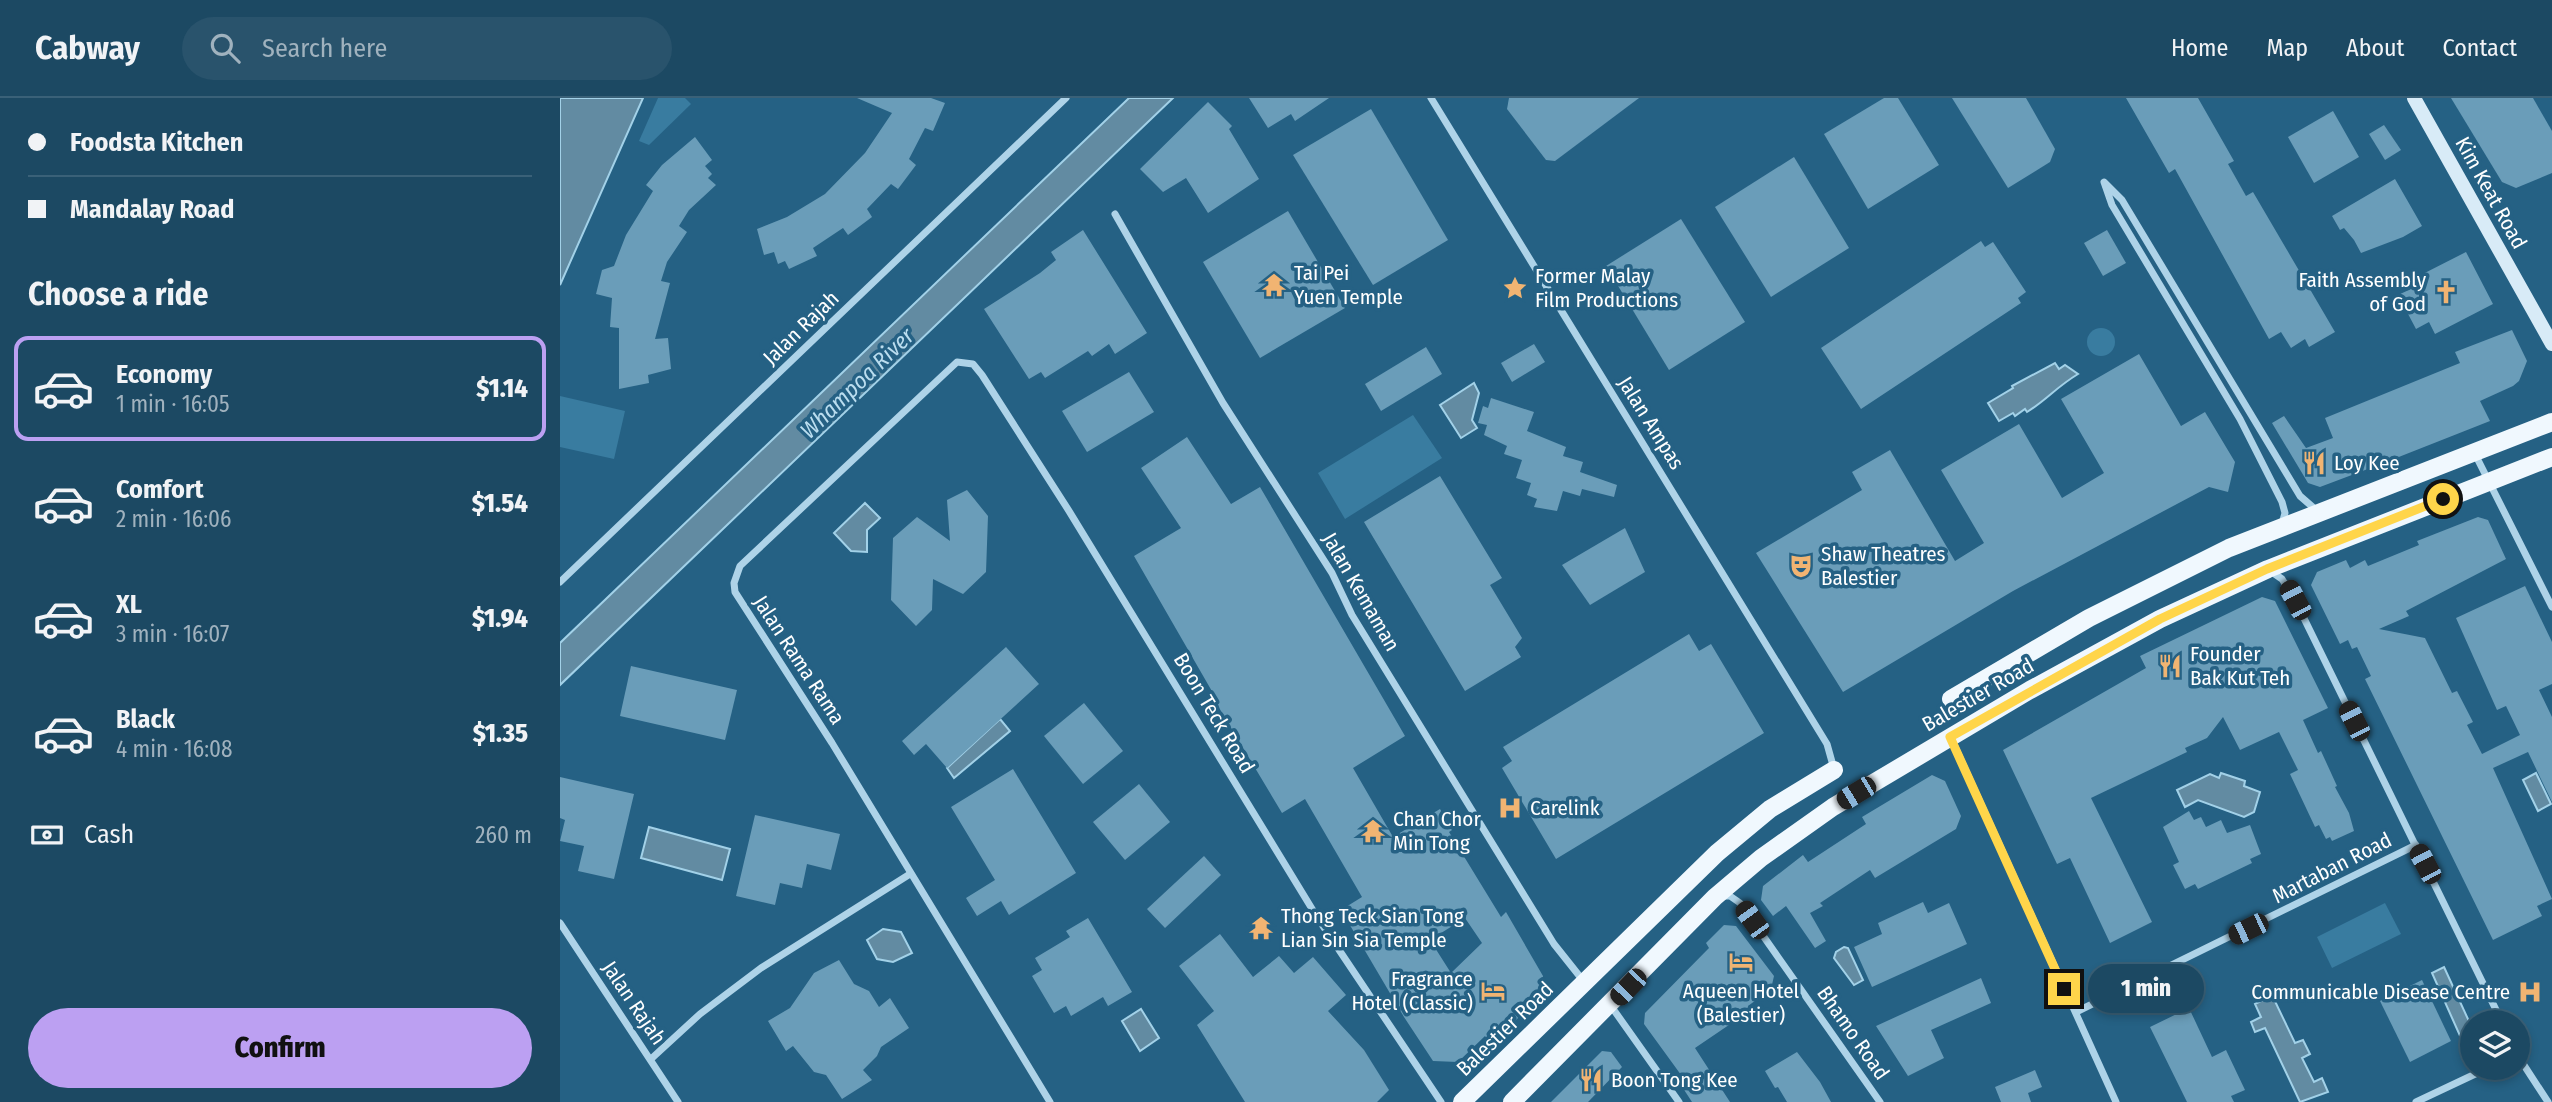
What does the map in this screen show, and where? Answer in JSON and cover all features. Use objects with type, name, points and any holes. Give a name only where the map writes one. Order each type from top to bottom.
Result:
[{"type":"main road","name":"Balestier Road","points":[[1951,699],[2089,618],[2282,525],[2552,422]]},
{"type":"main road","name":"Balestier Road","points":[[1512,1102],[1715,897],[1761,858],[1833,807],[2114,643],[2267,569],[2552,457]]},
{"type":"main road","name":"Balestier Road","points":[[1462,1102],[1728,845],[1770,809],[1834,770]]},
{"type":"street","name":"Jalan Rajah","points":[[560,582],[1066,98]]},
{"type":"street","name":"Jalan Ampas","points":[[1431,98],[1828,744],[1834,770]]},
{"type":"street","name":"Kim Keat Road","points":[[2414,98],[2552,344]]},
{"type":"street","points":[[2282,525],[2285,513],[2282,502],[2240,419],[2112,205],[2104,182],[2122,200],[2300,496],[2318,511]]},
{"type":"street","name":"Jalan Kemaman","points":[[1115,214],[1223,403],[1332,573],[1352,615],[1554,944],[1585,983]]},
{"type":"street","name":"Boon Teck Road","points":[[948,367],[963,362],[973,364],[982,375],[1069,511],[1317,917],[1441,1102]]},
{"type":"street","name":"Jalan Rama Rama","points":[[948,367],[740,566],[734,583],[735,592],[832,743],[1050,1102]]},
{"type":"street","points":[[2475,453],[2552,607]]},
{"type":"street","name":"Martaban Road","points":[[2267,569],[2282,579],[2292,593],[2496,1010]]},
{"type":"street","points":[[1950,737],[2116,1102]]},
{"type":"street","name":"Martaban Road","points":[[2076,1012],[2416,845]]},
{"type":"street","points":[[651,1059],[700,1014],[761,968],[910,874]]},
{"type":"street","name":"Bhamo Road","points":[[1715,897],[1730,896],[1740,903],[1880,1102]]},
{"type":"street","name":"Jalan Rajah","points":[[560,923],[678,1102]]},
{"type":"street","points":[[1610,1005],[1679,1102]]},
{"type":"street","points":[[2530,1074],[2548,1102]]},
{"type":"street","points":[[2416,1102],[2463,1080]]},
{"type":"shaded area","points":[[658,98],[685,98],[691,104],[649,145],[639,141]]},
{"type":"shaded area","points":[[2101,328],[2111,332],[2115,342],[2111,352],[2101,356],[2091,352],[2087,342],[2091,332]]},
{"type":"shaded area","points":[[560,396],[625,411],[614,459],[560,447]]},
{"type":"shaded area","points":[[1413,415],[1442,458],[1345,519],[1318,473]]},
{"type":"shaded area","points":[[2385,903],[2401,934],[2332,968],[2317,937]]},
{"type":"water","points":[[560,98],[643,98],[560,285]]},
{"type":"water","name":"Whampoa River","points":[[1129,98],[1173,98],[560,685],[560,643]]},
{"type":"water","points":[[2055,363],[2059,369],[2065,365],[2078,374],[2027,412],[2025,409],[2015,416],[2013,413],[1999,421],[1988,403],[2013,388],[2012,386]]},
{"type":"water","points":[[1474,383],[1479,393],[1472,420],[1477,428],[1461,438],[1440,405]]},
{"type":"water","points":[[865,503],[880,518],[867,530],[867,552],[851,551],[834,533]]},
{"type":"water","points":[[1000,719],[1010,731],[954,778],[947,768]]},
{"type":"water","points":[[2221,773],[2245,781],[2244,786],[2260,792],[2254,812],[2244,817],[2198,800],[2185,807],[2177,790],[2210,774],[2219,778]]},
{"type":"water","points":[[2536,773],[2551,804],[2538,811],[2523,780]]},
{"type":"water","points":[[649,827],[730,849],[722,880],[641,858]]},
{"type":"water","points":[[883,929],[901,932],[912,953],[893,962],[877,959],[867,940]]},
{"type":"water","points":[[1844,947],[1848,948],[1863,980],[1854,985],[1834,958],[1836,952]]},
{"type":"water","points":[[2444,967],[2464,1010],[2460,1010],[2460,1036],[2432,973]]},
{"type":"water","points":[[2272,995],[2295,1043],[2303,1040],[2310,1054],[2302,1058],[2314,1082],[2322,1078],[2328,1092],[2300,1102],[2265,1028],[2255,1032],[2251,1022],[2261,1017],[2255,1004]]},
{"type":"water","points":[[1141,1009],[1159,1038],[1140,1051],[1122,1021]]},
{"type":"building","points":[[857,98],[931,98],[945,103],[933,131],[925,128],[909,159],[916,165],[898,189],[891,184],[867,209],[872,217],[848,235],[843,228],[813,248],[817,256],[789,269],[785,261],[778,264],[774,252],[764,255],[757,229],[787,217],[825,194],[865,153],[892,113]]},
{"type":"building","points":[[1249,98],[1329,98],[1295,121],[1291,114],[1268,128]]},
{"type":"building","points":[[1509,98],[1639,98],[1555,161],[1546,160],[1507,109]]},
{"type":"building","points":[[1884,98],[1898,98],[1939,165],[1868,209],[1824,134]]},
{"type":"building","points":[[1952,98],[2026,98],[2055,149],[2050,162],[2008,188]]},
{"type":"building","points":[[2126,98],[2198,98],[2234,161],[2228,164],[2246,196],[2253,192],[2335,332],[2309,347],[2305,339],[2291,348],[2281,332],[2269,339],[2175,169],[2169,173]]},
{"type":"building","points":[[2451,98],[2533,98],[2552,131],[2552,173],[2516,188],[2502,182]]},
{"type":"building","points":[[1208,102],[1232,126],[1229,129],[1259,179],[1208,213],[1186,178],[1163,192],[1140,169]]},
{"type":"building","points":[[1371,109],[1448,240],[1373,285],[1293,155]]},
{"type":"building","points":[[2333,111],[2359,157],[2314,183],[2288,137]]},
{"type":"building","points":[[2384,125],[2401,150],[2385,160],[2369,134]]},
{"type":"building","points":[[695,137],[712,160],[705,166],[712,174],[708,178],[716,185],[689,210],[679,226],[687,232],[667,262],[661,281],[670,283],[655,339],[668,338],[671,369],[648,375],[649,383],[619,389],[619,328],[610,327],[612,298],[596,294],[602,270],[614,266],[626,235],[653,191],[646,185],[662,165]]},
{"type":"building","points":[[1794,157],[1849,248],[1771,297],[1715,207]]},
{"type":"building","points":[[2395,179],[2422,226],[2403,237],[2361,253],[2354,240],[2344,228],[2340,230],[2332,216]]},
{"type":"building","name":"Tai Pei Yuen Temple","points":[[1288,211],[1345,308],[1260,358],[1203,262]]},
{"type":"building","points":[[1681,219],[1745,322],[1669,370],[1606,266]]},
{"type":"building","points":[[1083,230],[1147,333],[1115,354],[1109,344],[1092,356],[1088,351],[1045,378],[1041,372],[1029,379],[984,309],[1040,273],[1056,260],[1051,252]]},
{"type":"building","points":[[2107,230],[2126,263],[2103,276],[2084,243]]},
{"type":"building","points":[[1981,241],[1985,247],[1993,242],[2026,292],[2018,298],[2021,303],[1861,409],[1821,348]]},
{"type":"building","name":"Faith Assembly of God","points":[[2466,252],[2493,304],[2435,334],[2429,322],[2416,329],[2398,295],[2411,289],[2407,282]]},
{"type":"building","points":[[2512,330],[2527,361],[2519,381],[2480,401],[2490,421],[2381,464],[2320,487],[2308,483],[2272,423],[2284,416],[2306,448],[2333,438],[2325,418],[2460,363],[2455,352]]},
{"type":"building","points":[[1534,344],[1545,362],[1512,382],[1501,363]]},
{"type":"building","points":[[1426,347],[1442,374],[1381,411],[1365,384]]},
{"type":"building","points":[[2139,354],[2181,426],[2205,412],[2235,462],[2228,492],[2209,487],[2013,591],[1843,692],[1756,553],[1862,490],[1852,472],[1890,450],[1955,561],[1984,543],[1941,470],[2019,424],[2062,498],[2104,473],[2061,399]]},
{"type":"building","points":[[1129,372],[1154,412],[1087,452],[1062,411]]},
{"type":"building","points":[[1491,398],[1534,412],[1527,431],[1566,447],[1563,456],[1583,462],[1580,472],[1617,485],[1614,497],[1582,489],[1580,496],[1563,491],[1557,511],[1534,507],[1537,499],[1527,495],[1531,483],[1516,478],[1522,460],[1504,454],[1507,446],[1484,435],[1487,425],[1478,423],[1483,406],[1488,408]]},
{"type":"building","points":[[1187,437],[1231,504],[1260,487],[1405,736],[1353,768],[1393,837],[1440,809],[1452,830],[1449,832],[1501,917],[1506,912],[1543,976],[1542,986],[1522,1005],[1526,1011],[1500,1034],[1498,1031],[1488,1040],[1485,1036],[1458,1062],[1433,1061],[1404,1017],[1341,910],[1362,897],[1305,799],[1282,813],[1215,701],[1217,700],[1134,556],[1181,528],[1141,468]],"holes":[[[1465,918],[1482,943],[1451,973],[1430,940]]]},
{"type":"building","points":[[1440,476],[1502,578],[1490,585],[1522,638],[1515,647],[1521,657],[1465,691],[1364,522]]},
{"type":"building","points":[[967,490],[988,516],[986,572],[963,594],[933,579],[932,610],[916,626],[891,600],[893,538],[917,517],[950,541],[947,500]]},
{"type":"building","points":[[2478,517],[2488,520],[2506,559],[2406,611],[2409,616],[2379,629],[2425,638],[2452,693],[2457,691],[2473,722],[2467,725],[2482,754],[2520,735],[2506,706],[2497,710],[2456,618],[2525,586],[2552,642],[2552,684],[2539,690],[2552,717],[2552,802],[2528,752],[2493,768],[2552,899],[2537,906],[2542,916],[2493,940],[2365,679],[2371,676],[2357,647],[2352,649],[2348,640],[2340,644],[2311,585],[2317,572],[2346,560],[2350,568],[2365,560],[2368,566],[2419,545],[2417,541]]},
{"type":"building","points":[[1625,528],[1645,572],[1590,605],[1562,565]]},
{"type":"building","points":[[2262,597],[2275,601],[2328,708],[2303,720],[2318,753],[2321,751],[2349,813],[2354,831],[2332,841],[2330,837],[2326,839],[2319,825],[2315,827],[2290,774],[2298,770],[2279,732],[2240,750],[2223,717],[2207,738],[2185,748],[2187,752],[2091,798],[2152,922],[2110,943],[2070,858],[2057,864],[2003,750],[2146,668],[2140,656]]},
{"type":"building","points":[[1689,634],[1699,651],[1711,644],[1764,733],[1556,859],[1502,768],[1512,761],[1503,747]]},
{"type":"building","points":[[1006,647],[1039,684],[947,768],[926,744],[914,755],[902,741]]},
{"type":"building","points":[[631,666],[737,690],[725,740],[620,716]]},
{"type":"building","points":[[1084,703],[1123,751],[1083,784],[1044,736]]},
{"type":"building","points":[[1013,769],[1076,873],[1009,915],[1001,901],[977,916],[966,898],[995,880],[951,807]]},
{"type":"building","points":[[1932,775],[1945,781],[1961,816],[1956,829],[1875,878],[1870,870],[1820,903],[1823,906],[1810,913],[1826,941],[1815,948],[1786,906],[1773,916],[1761,900],[1763,886],[1803,855],[1808,862],[1866,824],[1862,817]]},
{"type":"building","points":[[560,777],[634,794],[614,879],[578,871],[584,846],[560,841],[565,820],[560,818]]},
{"type":"building","points":[[1139,784],[1170,822],[1125,860],[1093,822]]},
{"type":"building","points":[[2189,811],[2194,820],[2201,817],[2206,827],[2221,820],[2227,833],[2250,825],[2261,854],[2250,859],[2252,863],[2198,889],[2195,884],[2185,889],[2173,865],[2179,862],[2163,827]]},
{"type":"building","points":[[755,815],[840,834],[831,870],[807,864],[802,888],[780,883],[775,905],[736,896]]},
{"type":"building","points":[[1204,856],[1221,875],[1165,928],[1147,909]]},
{"type":"building","points":[[1923,902],[1928,913],[1949,903],[1967,944],[1872,987],[1854,947],[1882,934],[1878,923]]},
{"type":"building","points":[[1088,918],[1132,992],[1108,1006],[1103,997],[1071,1016],[1066,1006],[1054,1013],[1032,976],[1042,970],[1035,958],[1070,937],[1066,931]]},
{"type":"building","points":[[1724,925],[1736,926],[1774,976],[1771,989],[1748,1006],[1751,1010],[1695,1048],[1730,1102],[1692,1102],[1679,1082],[1684,1079],[1644,1024],[1645,1013],[1709,948],[1706,943]]},
{"type":"building","points":[[1220,934],[1253,977],[1279,956],[1294,973],[1313,957],[1346,995],[1328,1011],[1364,1050],[1389,1090],[1377,1102],[1245,1102],[1197,1025],[1214,1011],[1179,966]]},
{"type":"building","points":[[839,960],[854,984],[869,991],[879,1007],[890,998],[909,1028],[881,1047],[877,1056],[863,1070],[872,1080],[842,1099],[826,1075],[814,1072],[793,1046],[786,1051],[768,1021],[790,1008],[814,973]]},
{"type":"building","points":[[1981,978],[1991,1003],[1931,1030],[1944,1058],[1908,1076],[1876,1026]]},
{"type":"building","points":[[2422,980],[2451,1041],[2410,1062],[2380,1001]]},
{"type":"building","points":[[2189,1008],[2212,1057],[2226,1050],[2245,1090],[2231,1096],[2234,1102],[2187,1102],[2150,1027]]},
{"type":"building","name":"Boon Tong Kee","points":[[1602,1051],[1611,1052],[1622,1067],[1588,1102],[1551,1102]]},
{"type":"building","points":[[1797,1052],[1820,1082],[1831,1102],[1787,1102],[1778,1087],[1775,1088],[1765,1071]]},
{"type":"building","points":[[2035,1070],[2042,1087],[2028,1093],[2031,1102],[2001,1102],[1995,1087]]},
{"type":"place","name":"Tai Pei Yuen Temple","points":[[1274,285]]},
{"type":"place","name":"Former Malay Film Productions","points":[[1515,288]]},
{"type":"place","name":"Faith Assembly of God","points":[[2446,292]]},
{"type":"place","name":"Loy Kee","points":[[2314,463]]},
{"type":"place","name":"Shaw Theatres Balestier","points":[[1801,566]]},
{"type":"place","name":"Founder Bak Kut Teh","points":[[2170,666]]},
{"type":"place","name":"Carelink","points":[[1510,808]]},
{"type":"place","name":"Chan Chor Min Tong","points":[[1373,831]]},
{"type":"place","name":"Thong Teck Sian Tong Lian Sin Sia Temple","points":[[1261,928]]},
{"type":"place","name":"Aqueen Hotel (Balestier)","points":[[1741,962]]},
{"type":"place","name":"Fragrance Hotel (Classic)","points":[[1493,991]]},
{"type":"place","name":"Communicable Disease Centre","points":[[2530,992]]},
{"type":"place","name":"Boon Tong Kee","points":[[1591,1080]]},
{"type":"route","points":[[2064,989],[1950,737],[2160,619],[2267,569],[2443,499]]}]
